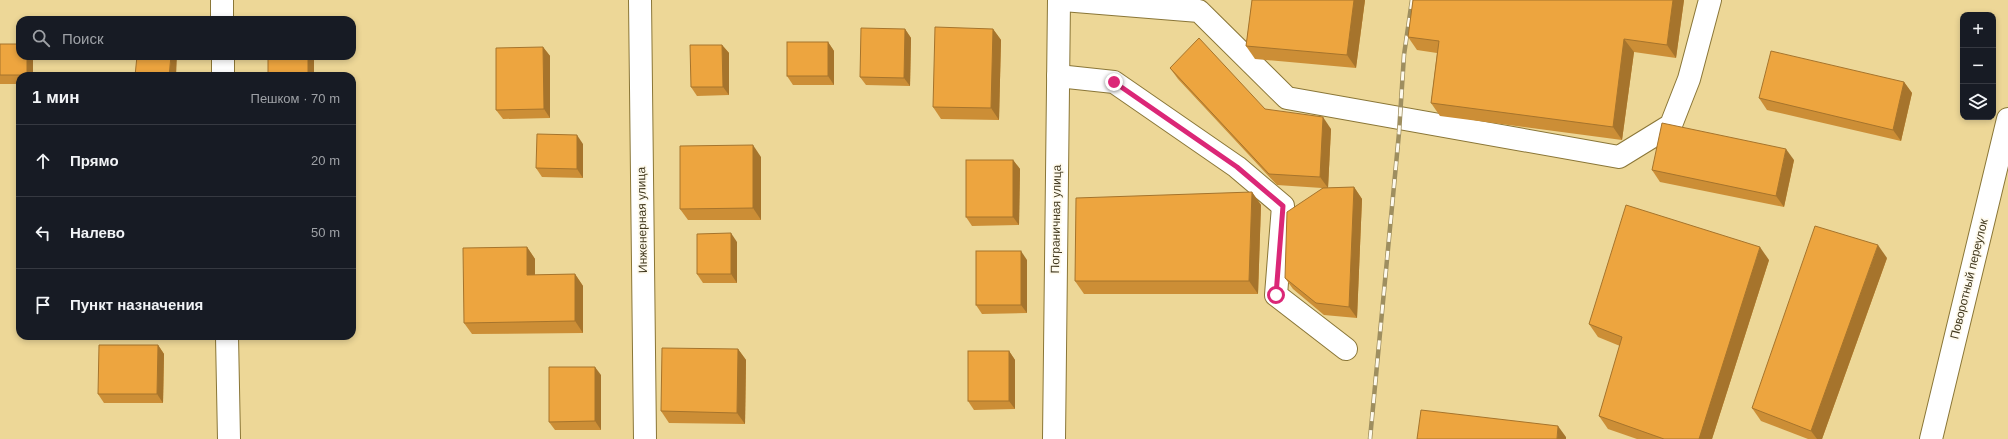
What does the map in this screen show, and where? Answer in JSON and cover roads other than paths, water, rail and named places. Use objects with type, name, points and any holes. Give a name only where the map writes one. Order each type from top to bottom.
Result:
[{"type":"street","points":[[222,0],[222,16]]},
{"type":"street","name":"Инженерная улица","points":[[640,0],[644,439]]},
{"type":"street","name":"Пограничная улица","points":[[1054,439],[1059,0]]},
{"type":"street","points":[[1063,0],[1200,5],[1287,98],[1619,157],[1671,125],[1689,79],[1710,0]]},
{"type":"street","points":[[223,60],[223,72]]},
{"type":"street","points":[[1058,76],[1114,82],[1237,167],[1283,206],[1276,295],[1346,349]]},
{"type":"street","name":"Поворотный переулок","points":[[1931,439],[2008,119]]},
{"type":"street","points":[[227,340],[229,439]]},
{"type":"railway","points":[[1370,439],[1399,133],[1404,55],[1412,0]]}]
